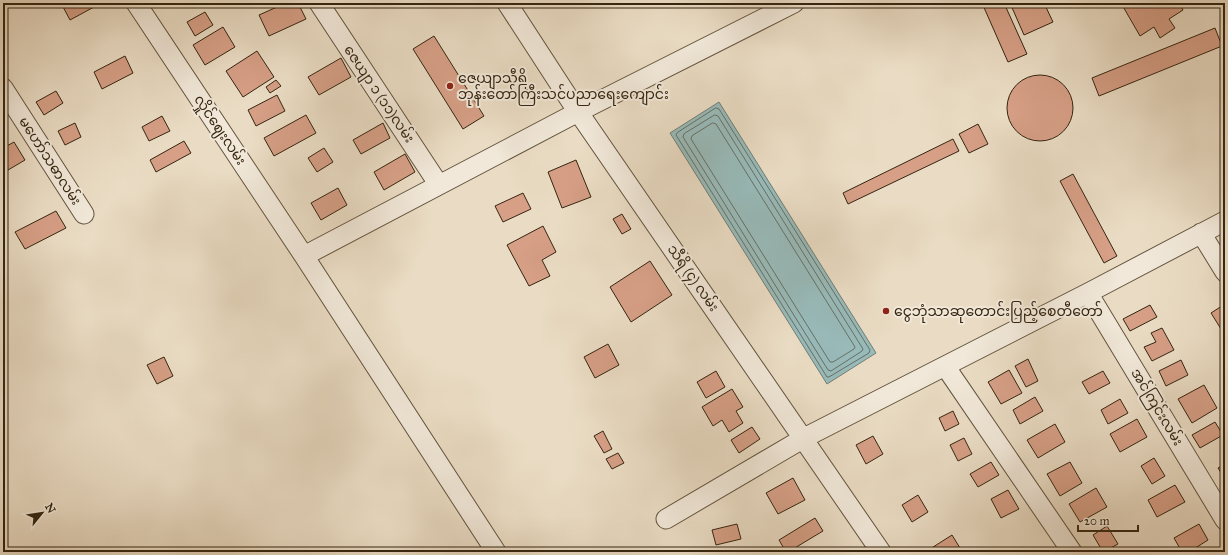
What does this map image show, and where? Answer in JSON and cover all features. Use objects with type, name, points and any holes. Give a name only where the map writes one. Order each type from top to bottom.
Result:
[{"type":"street","name":"လှိုင်ဈေးလမ်း","points":[[136,3],[304,256],[496,552]]},
{"type":"street","name":"ဇေယျာ ၁ (၁၁)လမ်း","points":[[319,3],[439,185]]},
{"type":"street","name":"သီရိ (၄) လမ်း","points":[[507,3],[578,112],[804,438],[881,552]]},
{"type":"street","points":[[304,256],[578,112],[794,3]]},
{"type":"street","name":"မဟော်သဓာလမ်း","points":[[3,88],[84,214]]},
{"type":"street","points":[[666,519],[804,438],[1088,293],[1225,221]]},
{"type":"street","points":[[1201,234],[1225,272]]},
{"type":"street","name":"အင်ကြင်းလမ်း","points":[[1088,293],[1225,520]]},
{"type":"street","points":[[945,366],[1072,552]]},
{"type":"water","points":[[719,102],[876,353],[827,384],[670,133]]},
{"type":"building","points":[[61,3],[92,3],[94,7],[70,20]]},
{"type":"building","points":[[286,3],[298,3],[306,19],[269,36],[259,15]]},
{"type":"building","points":[[982,3],[1004,3],[1027,54],[1008,62]]},
{"type":"building","points":[[1010,3],[1044,3],[1053,22],[1024,35]]},
{"type":"building","points":[[1121,3],[1179,3],[1183,10],[1169,19],[1175,28],[1160,38],[1154,27],[1140,36]]},
{"type":"building","points":[[205,12],[213,25],[195,36],[187,22]]},
{"type":"building","points":[[223,27],[235,47],[205,65],[193,45]]},
{"type":"building","points":[[1215,28],[1222,46],[1099,96],[1092,78]]},
{"type":"building","points":[[434,36],[484,116],[463,129],[413,49]]},
{"type":"building","points":[[257,51],[274,77],[243,97],[226,71]]},
{"type":"building","points":[[125,56],[133,73],[102,89],[94,72]]},
{"type":"building","points":[[341,58],[351,77],[319,95],[308,77]]},
{"type":"building","points":[[1040,75],[1053,78],[1063,85],[1070,95],[1073,108],[1070,121],[1063,131],[1053,138],[1040,141],[1027,138],[1017,131],[1010,121],[1007,108],[1010,95],[1017,85],[1027,78]]},
{"type":"building","points":[[276,80],[281,86],[270,93],[266,87]]},
{"type":"building","points":[[56,91],[63,103],[44,115],[36,102]]},
{"type":"building","points":[[277,95],[285,111],[256,126],[248,110]]},
{"type":"building","points":[[306,115],[316,133],[274,156],[264,138]]},
{"type":"building","points":[[162,116],[170,131],[149,141],[142,127]]},
{"type":"building","points":[[75,123],[81,137],[65,145],[58,131]]},
{"type":"building","points":[[383,123],[390,138],[361,154],[353,140]]},
{"type":"building","points":[[978,124],[988,144],[969,153],[959,134]]},
{"type":"building","points":[[953,139],[959,151],[848,204],[843,193]]},
{"type":"building","points":[[184,141],[191,153],[156,172],[150,160]]},
{"type":"building","points":[[14,142],[25,160],[3,173],[3,148]]},
{"type":"building","points":[[324,148],[333,162],[317,172],[308,158]]},
{"type":"building","points":[[405,154],[415,172],[384,190],[374,172]]},
{"type":"building","points":[[576,160],[591,197],[562,208],[548,172]]},
{"type":"building","points":[[1073,174],[1117,256],[1104,263],[1060,181]]},
{"type":"building","points":[[338,188],[347,205],[321,220],[311,203]]},
{"type":"building","points":[[523,193],[531,209],[503,222],[495,206]]},
{"type":"building","points":[[56,211],[66,228],[25,249],[15,232]]},
{"type":"building","points":[[622,214],[631,229],[622,234],[613,219]]},
{"type":"building","points":[[543,226],[556,252],[542,260],[550,276],[529,286],[507,245]]},
{"type":"building","points":[[650,261],[672,295],[631,322],[610,287]]},
{"type":"building","points":[[1225,304],[1225,327],[1221,329],[1211,313]]},
{"type":"building","points":[[1150,305],[1157,317],[1130,331],[1123,319]]},
{"type":"building","points":[[1162,328],[1174,350],[1152,361],[1144,347],[1156,342],[1151,333]]},
{"type":"building","points":[[608,344],[619,365],[595,378],[584,357]]},
{"type":"building","points":[[164,357],[173,376],[157,384],[147,365]]},
{"type":"building","points":[[1028,359],[1038,381],[1026,387],[1015,366]]},
{"type":"building","points":[[1181,360],[1188,375],[1166,386],[1159,371]]},
{"type":"building","points":[[1009,370],[1022,393],[1001,404],[988,382]]},
{"type":"building","points":[[716,371],[725,387],[706,398],[697,382]]},
{"type":"building","points":[[1103,371],[1110,383],[1089,394],[1082,382]]},
{"type":"building","points":[[1204,385],[1217,408],[1192,423],[1178,399]]},
{"type":"building","points":[[732,389],[743,407],[736,411],[743,423],[729,432],[722,420],[713,426],[702,407]]},
{"type":"building","points":[[1035,397],[1043,411],[1020,424],[1013,410]]},
{"type":"building","points":[[1120,399],[1128,413],[1108,424],[1101,410]]},
{"type":"building","points":[[953,411],[959,424],[945,431],[939,418]]},
{"type":"building","points":[[1137,419],[1147,437],[1120,452],[1110,434]]},
{"type":"building","points":[[1215,422],[1223,435],[1200,448],[1192,435]]},
{"type":"building","points":[[1055,424],[1065,442],[1038,458],[1027,440]]},
{"type":"building","points":[[752,427],[760,439],[739,453],[731,440]]},
{"type":"building","points":[[603,431],[612,449],[604,453],[594,436]]},
{"type":"building","points":[[873,436],[883,454],[866,464],[856,445]]},
{"type":"building","points":[[964,438],[972,454],[958,461],[950,445]]},
{"type":"building","points":[[618,453],[624,463],[612,469],[606,459]]},
{"type":"building","points":[[1154,458],[1165,476],[1152,484],[1141,466]]},
{"type":"building","points":[[991,462],[999,475],[978,487],[970,474]]},
{"type":"building","points":[[1070,462],[1082,483],[1060,496],[1047,474]]},
{"type":"building","points":[[1225,464],[1225,479],[1218,468]]},
{"type":"building","points":[[793,478],[805,500],[778,514],[766,493]]},
{"type":"building","points":[[1175,485],[1185,502],[1157,517],[1148,500]]},
{"type":"building","points":[[1096,488],[1107,507],[1080,522],[1069,504]]},
{"type":"building","points":[[1008,490],[1019,509],[1001,518],[991,499]]},
{"type":"building","points":[[918,495],[928,512],[912,522],[902,505]]},
{"type":"building","points":[[815,518],[823,531],[786,552],[779,540]]},
{"type":"building","points":[[737,524],[741,539],[716,545],[712,530]]},
{"type":"building","points":[[1199,524],[1208,540],[1189,552],[1182,552],[1174,538]]},
{"type":"building","points":[[1107,526],[1118,544],[1103,552],[1093,535]]},
{"type":"building","points":[[952,535],[960,548],[954,552],[932,552],[930,549]]},
{"type":"place","name":"ဇေယျာသီရိ ဘုန်းတော်ကြီးသင်ပညာရေးကျောင်း","points":[[450,86]]},
{"type":"place","name":"ငွေဘုံသာဆုတောင်းပြည့်စေတီတော်","points":[[886,311]]}]
